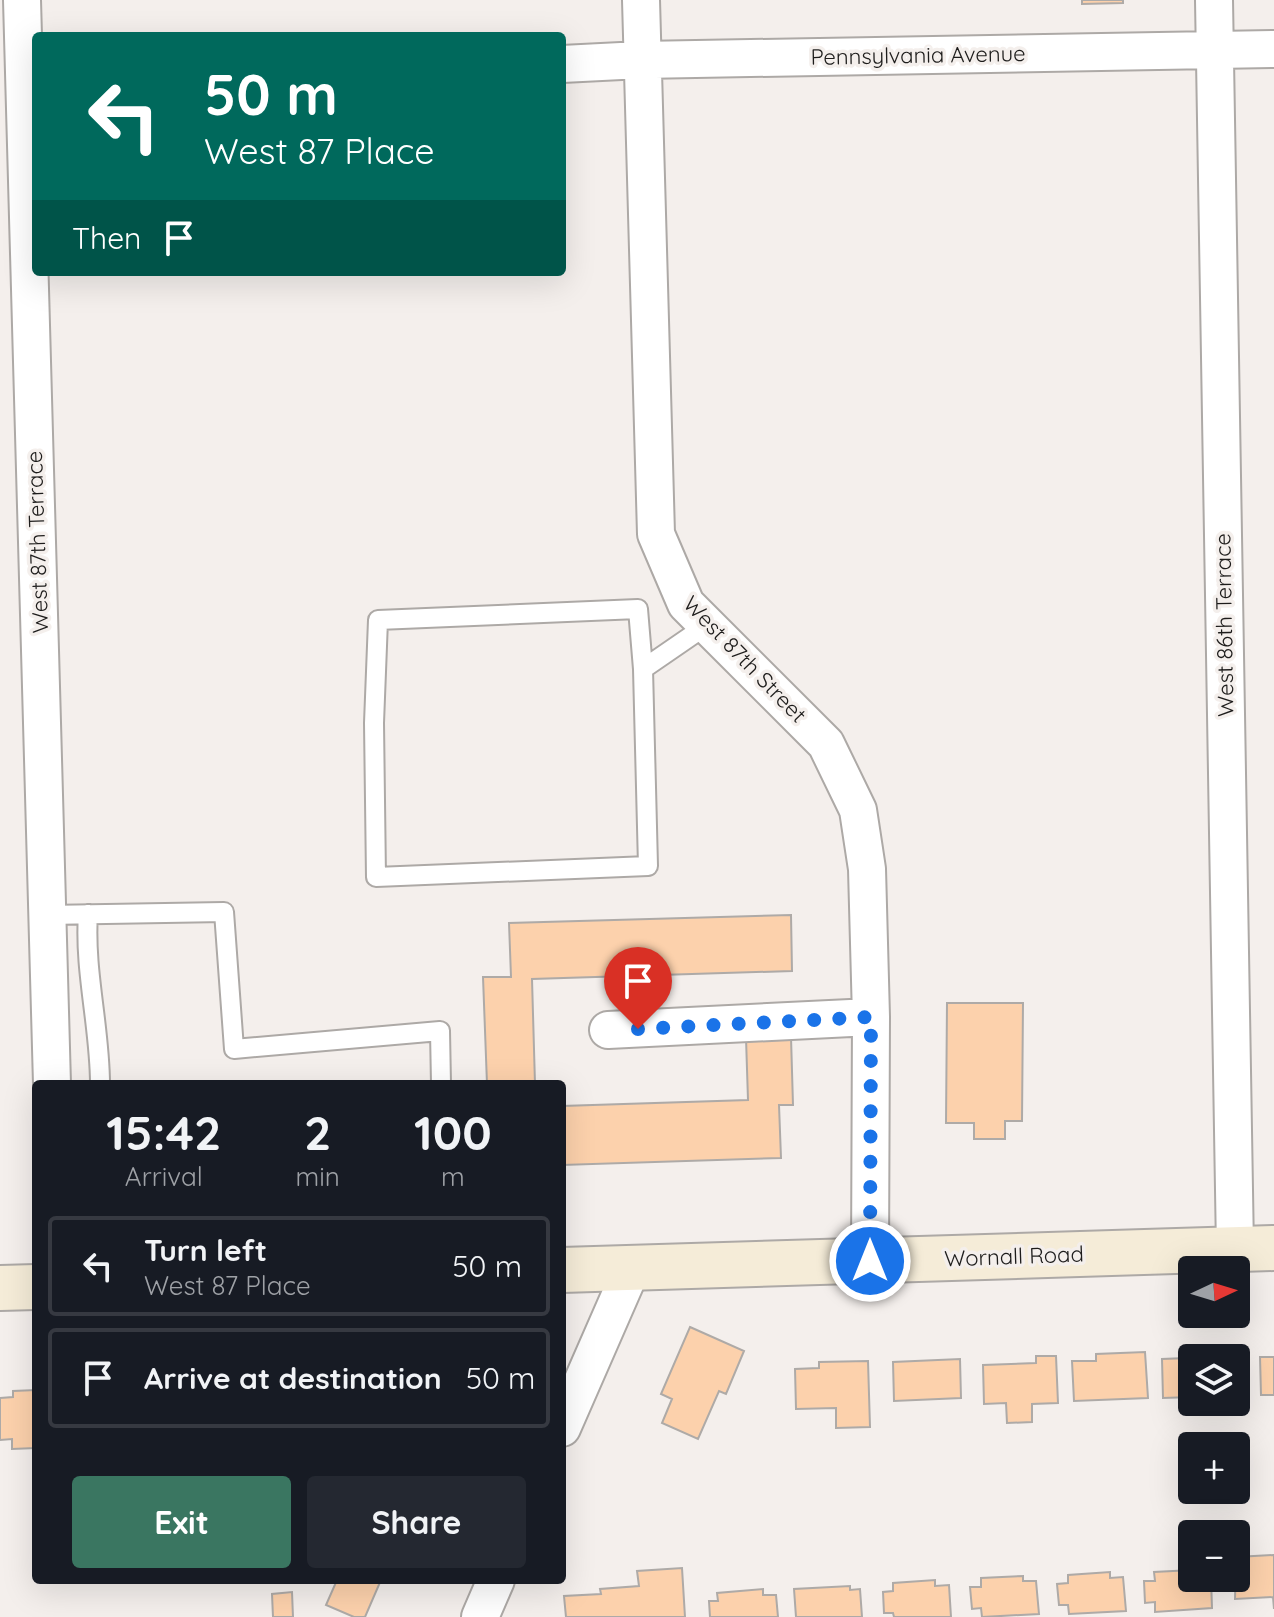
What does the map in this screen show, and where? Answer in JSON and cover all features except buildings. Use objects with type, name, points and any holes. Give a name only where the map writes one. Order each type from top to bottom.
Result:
[{"type":"main road","name":"Wornall Road","points":[[566,1270],[1255,1248]]},
{"type":"main road","points":[[0,1288],[32,1287]]},
{"type":"street","name":"West 87th Terrace","points":[[22,0],[30,94],[32,191]]},
{"type":"street","name":"West 87th Street","points":[[641,0],[656,534],[686,604],[826,744],[858,810],[867,869],[871,1017],[870,1261]]},
{"type":"street","name":"West 86th Terrace","points":[[1214,0],[1255,1248]]},
{"type":"street","name":"Pennsylvania Avenue","points":[[566,64],[1274,49]]},
{"type":"street","name":"West 87th Terrace","points":[[34,276],[52,1080]]},
{"type":"street","points":[[608,1030],[871,1017]]},
{"type":"street","points":[[566,1419],[632,1268]]},
{"type":"street","points":[[480,1617],[494,1584]]},
{"type":"lane","points":[[638,609],[643,669],[648,866],[376,877],[374,723],[378,620],[638,609]]},
{"type":"lane","points":[[643,669],[707,625]]},
{"type":"lane","points":[[47,915],[224,912],[234,1049],[440,1031],[441,1080]]},
{"type":"lane","points":[[88,914],[86,938],[100,1046],[100,1080]]},
{"type":"route","points":[[638,1029],[871,1017],[870,1261]]}]
